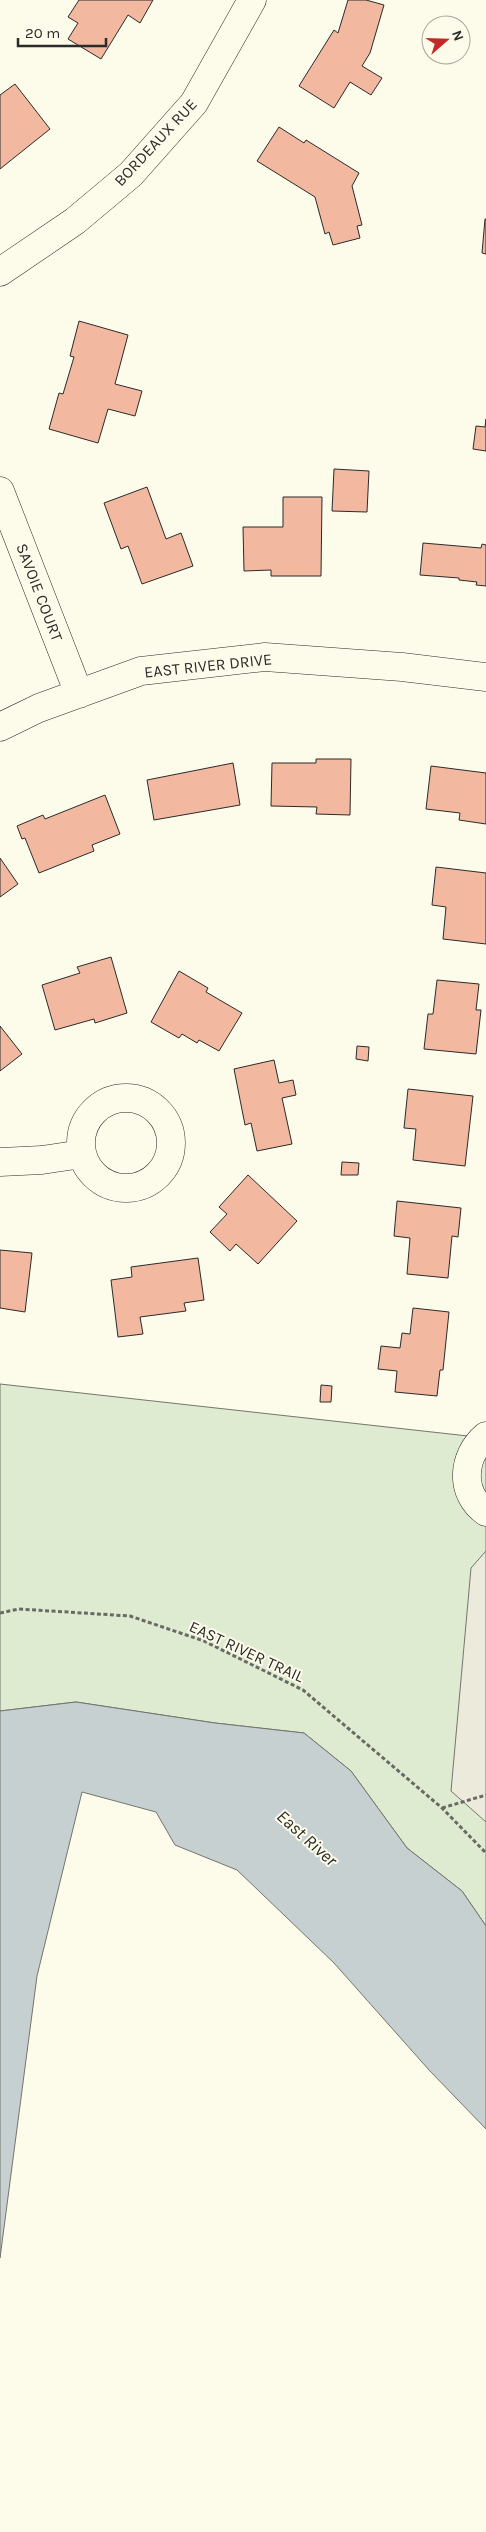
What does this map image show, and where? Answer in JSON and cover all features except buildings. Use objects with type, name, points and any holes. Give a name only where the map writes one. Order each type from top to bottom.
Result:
[{"type":"street","name":"BORDEAUX RUE","points":[[0,272],[75,221],[131,174],[194,103],[252,0]]},
{"type":"street","name":"SAVOIE COURT","points":[[0,491],[79,694]]},
{"type":"street","name":"EAST RIVER DRIVE","points":[[0,727],[39,708],[141,671],[265,657],[402,667],[486,678]]},
{"type":"street","points":[[0,1162],[42,1160],[82,1154]]},
{"type":"street","points":[[486,1436],[474,1448],[467,1463],[466,1479],[470,1495],[486,1512]]},
{"type":"path","name":"EAST RIVER TRAIL","points":[[0,1613],[20,1609],[130,1616],[204,1641],[303,1690],[442,1808],[486,1853]]},
{"type":"path","points":[[442,1808],[486,1795]]},
{"type":"green space","points":[[0,1384],[486,1438],[486,1926],[462,1891],[407,1848],[351,1771],[304,1733],[215,1723],[76,1702],[0,1711]]},
{"type":"shaded area","points":[[486,1551],[486,1822],[451,1791],[471,1568]]},
{"type":"water","name":"East River","points":[[76,1702],[215,1723],[304,1733],[351,1771],[407,1848],[462,1891],[486,1926],[486,2129],[429,2070],[334,1963],[237,1870],[175,1845],[156,1812],[82,1792],[37,1976],[0,2258],[0,1711]]}]
